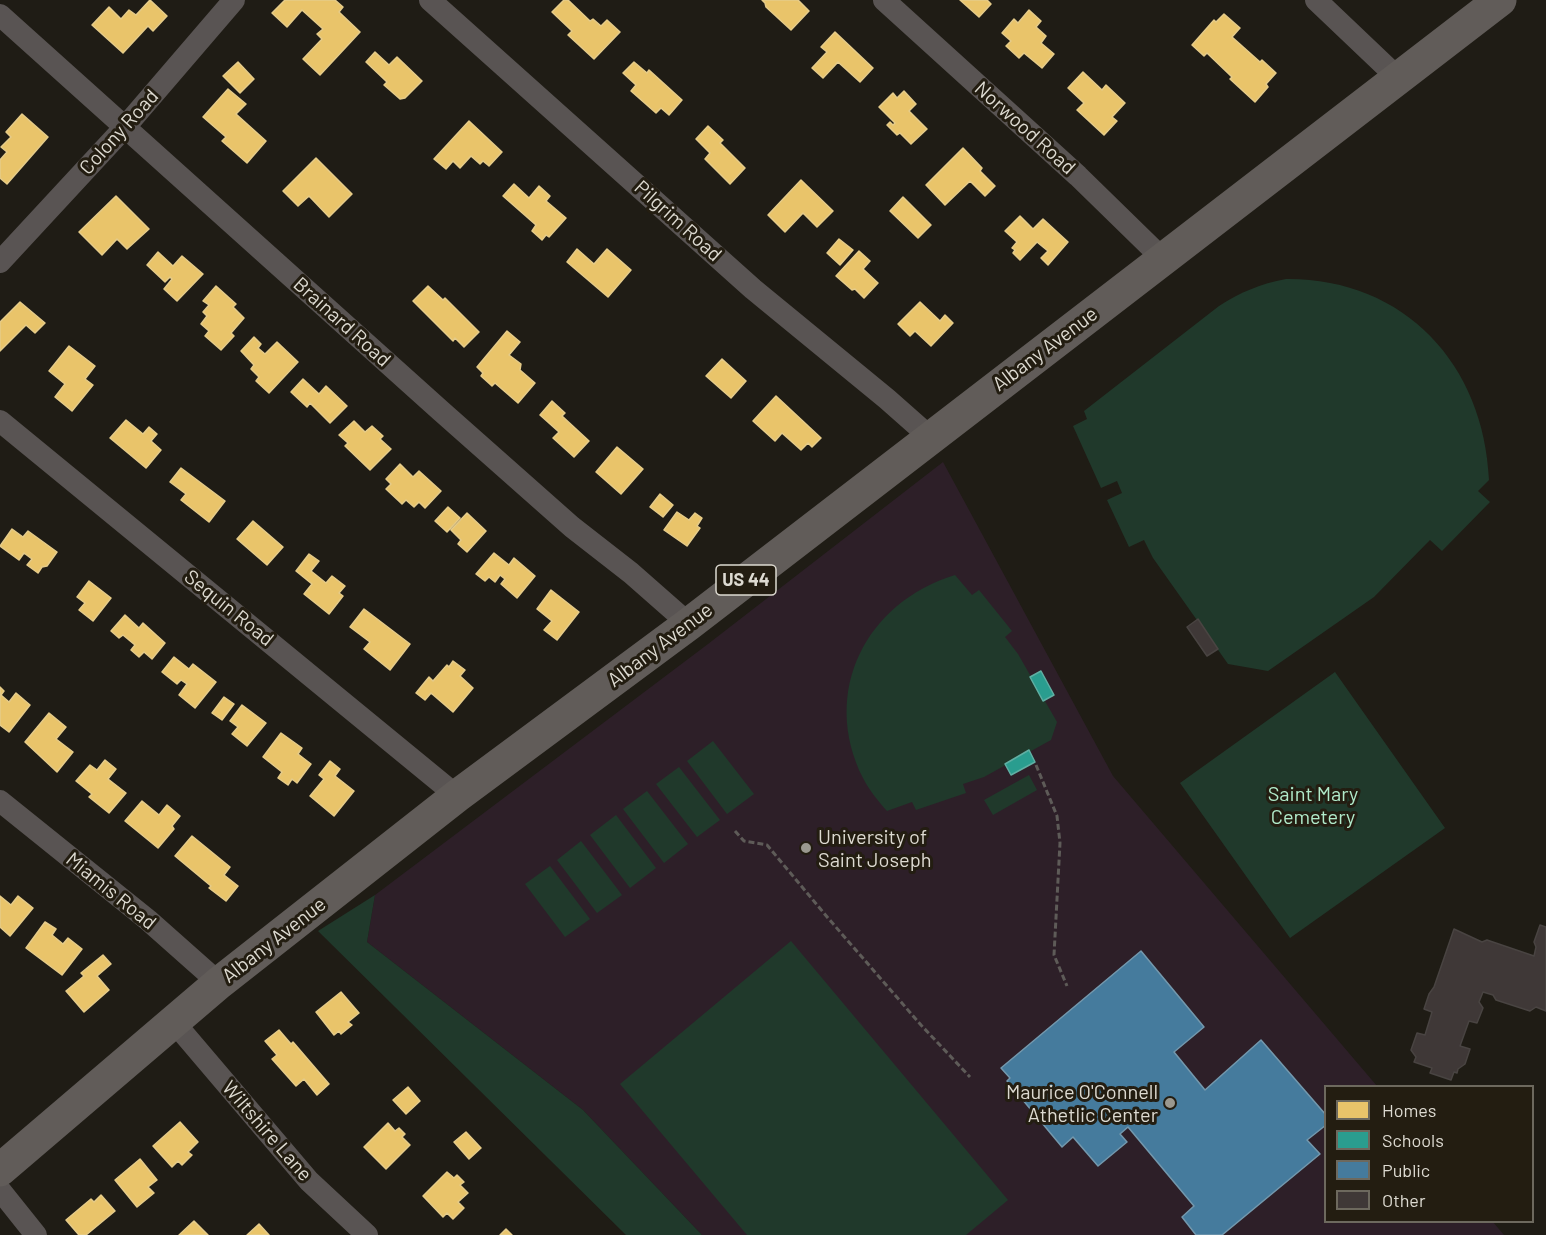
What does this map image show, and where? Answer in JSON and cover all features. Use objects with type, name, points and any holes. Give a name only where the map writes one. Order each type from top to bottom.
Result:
[{"type":"highway","name":"Albany Avenue","points":[[0,1170],[219,983],[457,796],[688,624],[1500,0]]},
{"type":"street","name":"Colony Road","points":[[0,262],[125,127],[234,0]]},
{"type":"street","name":"Pilgrim Road","points":[[430,0],[753,289],[887,399],[930,438]]},
{"type":"street","name":"Norwood Road","points":[[884,0],[1078,176],[1163,259]]},
{"type":"street","points":[[1316,0],[1399,78]]},
{"type":"street","name":"Brainard Road","points":[[0,15],[572,527],[638,579],[688,624]]},
{"type":"street","name":"Sequin Road","points":[[0,421],[457,796]]},
{"type":"street","name":"Miamis Road","points":[[0,801],[148,920],[219,983]]},
{"type":"street","name":"Wiltshire Lane","points":[[174,1021],[309,1181],[367,1235]]},
{"type":"street","points":[[0,1190],[36,1235]]},
{"type":"path","points":[[1036,765],[1057,816],[1060,843],[1054,955],[1067,986]]},
{"type":"path","points":[[735,831],[744,841],[767,845],[921,1025],[970,1077]]},
{"type":"shaded area","name":"University of Saint Joseph","points":[[943,462],[1113,776],[1376,1085],[1324,1085],[1324,1223],[1494,1223],[1504,1235],[702,1235],[583,1110],[367,942],[375,895],[708,644]]},
{"type":"green space","points":[[1286,279],[1328,283],[1367,294],[1401,312],[1430,336],[1454,365],[1472,400],[1484,438],[1489,480],[1478,491],[1490,502],[1442,551],[1430,540],[1374,597],[1268,671],[1228,664],[1153,558],[1144,540],[1129,547],[1107,500],[1122,493],[1117,481],[1101,488],[1073,426],[1087,419],[1084,411],[1219,306],[1251,289]]},
{"type":"green space","points":[[955,575],[972,595],[979,590],[1012,631],[1005,637],[1018,654],[1057,722],[1051,740],[984,777],[963,784],[966,793],[916,810],[912,802],[887,811],[865,782],[851,746],[847,714],[850,683],[860,654],[875,628],[897,606],[924,588]]},
{"type":"green space","name":"Saint Mary Cemetery","points":[[1335,672],[1445,828],[1290,938],[1180,783]]},
{"type":"green space","points":[[713,741],[754,794],[727,814],[687,761]]},
{"type":"green space","points":[[679,767],[720,820],[697,837],[656,784]]},
{"type":"green space","points":[[1029,775],[1037,790],[993,815],[984,800]]},
{"type":"green space","points":[[647,791],[688,844],[664,863],[623,809]]},
{"type":"green space","points":[[616,815],[656,868],[630,888],[590,835]]},
{"type":"green space","points":[[581,841],[622,895],[597,913],[557,860]]},
{"type":"green space","points":[[550,866],[590,919],[565,937],[525,884]]},
{"type":"green space","points":[[375,895],[367,942],[583,1110],[702,1235],[626,1235],[318,931]]},
{"type":"green space","points":[[791,941],[1008,1200],[966,1235],[747,1235],[620,1084]]},
{"type":"building: Homes","points":[[150,0],[167,16],[153,31],[148,26],[123,53],[92,25],[109,7],[121,19],[129,10],[136,15]]},
{"type":"building: Homes","points":[[285,0],[335,0],[343,7],[339,12],[360,32],[320,75],[303,59],[322,39],[317,34],[323,29],[302,10],[287,27],[272,13]]},
{"type":"building: Homes","points":[[564,0],[568,0],[590,21],[593,19],[601,26],[607,20],[620,32],[594,59],[568,35],[572,31],[552,12]]},
{"type":"building: Homes","points":[[762,0],[798,0],[809,11],[791,30],[766,7]]},
{"type":"building: Homes","points":[[960,0],[987,0],[991,4],[979,17]]},
{"type":"building: Homes","points":[[1029,10],[1041,21],[1036,27],[1046,36],[1041,43],[1054,54],[1042,68],[1024,53],[1019,58],[1006,46],[1011,41],[1002,33],[1014,19],[1018,23]]},
{"type":"building: Homes","points":[[1224,14],[1240,28],[1232,37],[1276,73],[1255,102],[1207,53],[1204,56],[1192,45],[1214,20],[1216,22]]},
{"type":"building: Homes","points":[[835,32],[873,68],[860,82],[838,62],[823,78],[812,68],[827,52],[821,47]]},
{"type":"building: Homes","points":[[375,52],[389,65],[397,57],[422,81],[405,98],[400,99],[384,85],[387,82],[366,62]]},
{"type":"building: Homes","points":[[238,62],[254,79],[240,93],[223,76]]},
{"type":"building: Homes","points":[[634,62],[647,73],[649,70],[682,100],[669,115],[661,108],[656,113],[631,91],[636,85],[623,73]]},
{"type":"building: Homes","points":[[1083,72],[1102,90],[1106,85],[1125,103],[1112,117],[1117,121],[1104,135],[1077,110],[1084,103],[1068,88]]},
{"type":"building: Homes","points":[[228,89],[246,104],[236,114],[266,141],[247,163],[222,141],[226,137],[203,117]]},
{"type":"building: Homes","points":[[904,91],[916,104],[909,111],[927,129],[911,144],[887,125],[890,122],[893,125],[895,123],[879,107],[893,93],[897,98]]},
{"type":"building: Homes","points":[[22,114],[48,137],[7,184],[0,178],[0,160],[7,152],[1,147],[11,137],[6,132]]},
{"type":"building: Homes","points":[[469,121],[502,152],[489,166],[483,161],[480,164],[471,156],[460,168],[453,161],[446,169],[434,159]]},
{"type":"building: Homes","points":[[708,126],[723,140],[720,143],[745,168],[730,184],[705,159],[710,153],[696,139]]},
{"type":"building: Homes","points":[[963,148],[982,168],[980,171],[995,186],[985,196],[970,181],[945,205],[926,185]]},
{"type":"building: Homes","points":[[316,158],[352,194],[329,217],[309,196],[298,206],[283,191]]},
{"type":"building: Homes","points":[[801,180],[833,211],[817,227],[803,213],[785,232],[768,215]]},
{"type":"building: Homes","points":[[514,184],[529,198],[539,186],[550,196],[546,201],[566,218],[549,237],[546,235],[542,240],[532,231],[536,225],[503,196]]},
{"type":"building: Homes","points":[[116,196],[149,229],[127,249],[117,239],[102,255],[79,232]]},
{"type":"building: Homes","points":[[903,197],[931,225],[918,238],[890,211]]},
{"type":"building: Homes","points":[[1020,216],[1033,229],[1043,219],[1068,242],[1048,265],[1041,258],[1048,251],[1037,242],[1020,260],[1013,253],[1015,250],[1012,248],[1017,242],[1005,231]]},
{"type":"building: Homes","points":[[839,239],[853,250],[840,265],[827,253]]},
{"type":"building: Homes","points":[[577,249],[594,264],[607,249],[631,270],[608,297],[567,262]]},
{"type":"building: Homes","points":[[859,251],[870,261],[863,269],[878,283],[864,298],[836,276]]},
{"type":"building: Homes","points":[[158,252],[173,266],[182,256],[203,274],[177,301],[164,289],[172,279],[170,277],[165,282],[147,265]]},
{"type":"building: Homes","points":[[216,286],[236,304],[233,307],[244,318],[231,333],[234,336],[221,350],[205,336],[209,331],[201,324],[207,316],[203,312],[209,305],[203,301]]},
{"type":"building: Homes","points":[[428,286],[443,300],[445,298],[479,332],[464,347],[455,338],[453,341],[413,301]]},
{"type":"building: Homes","points":[[20,302],[45,323],[35,333],[26,325],[0,351],[0,322]]},
{"type":"building: Homes","points":[[920,302],[940,321],[945,315],[953,323],[931,346],[915,331],[910,336],[898,324]]},
{"type":"building: Homes","points":[[507,331],[520,342],[509,355],[521,364],[520,370],[535,383],[518,403],[495,383],[492,386],[481,376],[483,373],[477,367]]},
{"type":"building: Homes","points":[[254,337],[261,344],[258,348],[265,354],[277,342],[298,362],[269,393],[256,381],[259,377],[251,369],[254,365],[241,351]]},
{"type":"building: Homes","points":[[69,346],[95,366],[85,379],[93,385],[72,411],[55,397],[65,384],[49,371]]},
{"type":"building: Homes","points":[[722,359],[746,381],[731,398],[706,376]]},
{"type":"building: Homes","points":[[303,379],[319,394],[326,386],[347,406],[330,423],[310,403],[307,407],[291,392]]},
{"type":"building: Homes","points":[[776,396],[821,438],[812,447],[808,443],[801,450],[782,433],[775,441],[753,421]]},
{"type":"building: Homes","points":[[552,401],[565,413],[562,416],[589,441],[574,457],[553,438],[559,432],[540,415]]},
{"type":"building: Homes","points":[[126,420],[143,434],[149,427],[157,434],[151,441],[161,450],[146,468],[110,438]]},
{"type":"building: Homes","points":[[354,421],[365,432],[372,426],[383,436],[380,439],[391,449],[370,470],[345,446],[348,443],[339,435]]},
{"type":"building: Homes","points":[[617,447],[643,469],[621,494],[596,472]]},
{"type":"building: Homes","points":[[400,464],[413,477],[419,471],[441,491],[425,508],[419,502],[414,507],[406,500],[402,504],[386,489],[391,484],[386,479]]},
{"type":"building: Homes","points":[[181,468],[225,501],[209,522],[181,500],[186,494],[170,482]]},
{"type":"building: Homes","points":[[660,494],[673,505],[663,517],[650,507]]},
{"type":"building: Homes","points":[[448,507],[460,518],[447,532],[435,521]]},
{"type":"building: Homes","points":[[677,512],[689,520],[695,513],[702,518],[697,526],[700,528],[687,546],[664,530]]},
{"type":"building: Homes","points":[[467,513],[486,531],[467,552],[458,544],[461,540],[451,530]]},
{"type":"building: Homes","points":[[253,521],[283,547],[267,565],[237,539]]},
{"type":"building: Homes","points":[[12,529],[23,537],[28,531],[57,552],[47,566],[42,567],[38,573],[27,565],[32,559],[24,553],[19,560],[0,546]]},
{"type":"building: Homes","points":[[494,553],[509,565],[514,558],[535,576],[517,598],[501,584],[505,579],[500,575],[495,582],[489,577],[485,581],[476,574]]},
{"type":"building: Homes","points":[[309,554],[319,561],[311,571],[326,583],[332,576],[345,586],[339,593],[343,596],[329,614],[304,594],[312,584],[296,571]]},
{"type":"building: Homes","points":[[89,581],[111,598],[93,621],[79,610],[85,603],[77,597]]},
{"type":"building: Homes","points":[[551,590],[579,612],[557,640],[544,630],[552,621],[537,609]]},
{"type":"building: Homes","points":[[364,609],[410,644],[390,670],[364,649],[370,642],[350,627]]},
{"type":"building: Homes","points":[[125,615],[139,628],[143,623],[165,643],[152,659],[144,652],[139,657],[131,650],[135,645],[123,635],[119,638],[111,631]]},
{"type":"building: Homes","points":[[174,657],[189,669],[193,664],[216,682],[195,708],[179,695],[187,684],[181,680],[177,684],[162,672]]},
{"type":"building: Homes","points":[[453,661],[465,670],[460,676],[473,688],[453,712],[431,693],[425,700],[416,693],[429,677],[433,681]]},
{"type":"building: Homes","points":[[0,687],[4,691],[1,695],[9,702],[16,693],[30,705],[9,732],[0,725]]},
{"type":"building: Homes","points":[[224,697],[234,704],[222,720],[212,713]]},
{"type":"building: Homes","points":[[242,705],[266,723],[247,746],[232,734],[238,727],[230,721]]},
{"type":"building: Homes","points":[[49,713],[66,727],[56,739],[73,752],[57,772],[25,742]]},
{"type":"building: Homes","points":[[281,733],[302,748],[298,754],[311,764],[297,783],[292,779],[288,785],[278,778],[282,772],[263,757]]},
{"type":"building: Homes","points":[[105,760],[116,769],[108,779],[126,793],[109,813],[89,797],[92,794],[76,781],[90,765],[97,770]]},
{"type":"building: Homes","points":[[330,761],[340,769],[335,776],[354,791],[334,816],[310,796],[324,779],[319,775]]},
{"type":"building: Homes","points":[[142,801],[159,815],[167,805],[180,816],[172,826],[174,829],[158,848],[125,821]]},
{"type":"building: Homes","points":[[192,836],[230,867],[224,875],[238,886],[226,901],[175,856]]},
{"type":"building: Homes","points":[[0,896],[11,905],[18,896],[33,908],[10,936],[0,927]]},
{"type":"building: Homes","points":[[45,922],[56,929],[52,935],[63,944],[68,938],[82,949],[62,975],[26,948]]},
{"type":"building: Homes","points":[[103,955],[111,964],[97,976],[109,990],[84,1012],[66,991],[84,976],[81,973]]},
{"type":"building: Homes","points":[[341,992],[359,1013],[348,1022],[352,1025],[341,1034],[339,1031],[334,1035],[316,1012]]},
{"type":"building: Homes","points":[[279,1030],[291,1044],[293,1042],[329,1084],[317,1095],[304,1079],[296,1086],[272,1059],[277,1055],[265,1041]]},
{"type":"building: Homes","points":[[408,1087],[420,1101],[406,1114],[393,1100]]},
{"type":"building: Homes","points":[[180,1122],[198,1142],[188,1152],[192,1155],[182,1165],[178,1161],[172,1167],[153,1146]]},
{"type":"building: Homes","points":[[388,1123],[395,1131],[399,1128],[405,1134],[402,1137],[410,1145],[386,1169],[364,1147]]},
{"type":"building: Homes","points":[[466,1132],[481,1148],[469,1159],[454,1142]]},
{"type":"building: Homes","points":[[140,1159],[157,1180],[148,1187],[154,1193],[137,1207],[115,1180]]},
{"type":"building: Homes","points":[[447,1172],[454,1178],[457,1175],[464,1182],[460,1185],[468,1193],[458,1202],[464,1208],[453,1219],[447,1213],[443,1217],[423,1196]]},
{"type":"building: Homes","points":[[101,1195],[115,1211],[86,1235],[79,1235],[66,1220],[91,1199],[94,1202]]},
{"type":"building: Homes","points":[[194,1221],[208,1235],[179,1235]]},
{"type":"building: Homes","points":[[259,1224],[269,1235],[247,1235]]},
{"type":"building: Homes","points":[[506,1229],[512,1235],[500,1235]]},
{"type":"building: Schools","points":[[1041,671],[1054,695],[1043,701],[1030,677]]},
{"type":"building: Schools","points":[[1029,750],[1035,762],[1011,775],[1005,764]]},
{"type":"building: Public","name":"Maurice O'Connell Athetlic Center","points":[[1141,951],[1204,1027],[1174,1052],[1205,1090],[1261,1040],[1324,1113],[1324,1127],[1307,1140],[1320,1154],[1222,1235],[1196,1235],[1182,1217],[1194,1206],[1128,1127],[1120,1134],[1127,1142],[1098,1166],[1073,1137],[1062,1147],[1007,1081],[1010,1078],[1001,1068]]},
{"type":"building: Other","points":[[1198,619],[1218,649],[1207,656],[1187,627]]},
{"type":"building: Other","points":[[1540,925],[1546,927],[1546,1011],[1536,1007],[1530,1011],[1496,1000],[1493,995],[1483,992],[1479,1002],[1483,1008],[1477,1023],[1469,1021],[1460,1046],[1470,1049],[1465,1064],[1458,1069],[1457,1073],[1454,1072],[1451,1080],[1430,1073],[1432,1068],[1414,1062],[1416,1057],[1411,1050],[1417,1033],[1425,1035],[1432,1012],[1424,1009],[1454,929],[1482,942],[1487,940],[1534,956],[1536,947],[1534,942]]},
{"type":"place","name":"University of Saint Joseph","points":[[806,848]]},
{"type":"place","name":"Maurice O'Connell Athetlic Center","points":[[1170,1103]]}]
